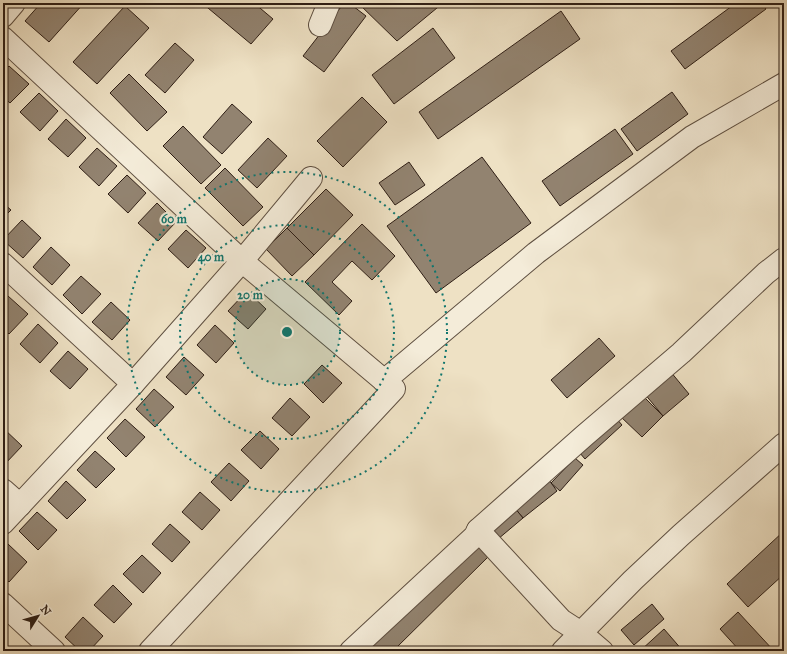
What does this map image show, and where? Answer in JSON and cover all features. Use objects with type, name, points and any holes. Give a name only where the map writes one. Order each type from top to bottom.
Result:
[{"type":"street","points":[[3,16],[14,3]]},
{"type":"street","points":[[320,25],[328,3]]},
{"type":"street","points":[[3,38],[242,261],[394,390],[150,651]]},
{"type":"street","points":[[384,381],[542,248],[692,137],[784,84]]},
{"type":"street","points":[[3,524],[133,384],[242,261],[311,178]]},
{"type":"street","points":[[351,651],[475,536],[478,530],[681,353],[784,258]]},
{"type":"street","points":[[3,264],[133,384]]},
{"type":"street","points":[[563,651],[633,580],[681,535],[784,444]]},
{"type":"street","points":[[3,490],[20,505]]},
{"type":"street","points":[[478,530],[560,620],[581,633],[602,651]]},
{"type":"street","points":[[3,604],[54,651]]},
{"type":"building","points":[[41,3],[84,3],[49,42],[25,21]]},
{"type":"building","points":[[202,3],[254,3],[273,19],[251,44]]},
{"type":"building","points":[[344,3],[349,3],[366,16],[324,72],[303,56]]},
{"type":"building","points":[[358,3],[443,3],[397,41]]},
{"type":"building","points":[[736,3],[762,3],[766,9],[685,69],[671,51]]},
{"type":"building","points":[[125,6],[149,28],[97,84],[73,62]]},
{"type":"building","points":[[561,11],[580,39],[438,139],[419,112]]},
{"type":"building","points":[[433,28],[455,58],[394,104],[372,75]]},
{"type":"building","points":[[175,43],[194,60],[165,93],[145,75]]},
{"type":"building","points":[[9,66],[29,84],[10,103],[3,97],[3,72]]},
{"type":"building","points":[[129,74],[167,112],[147,131],[110,93]]},
{"type":"building","points":[[672,92],[688,114],[637,151],[621,129]]},
{"type":"building","points":[[39,93],[58,111],[40,131],[20,112]]},
{"type":"building","points":[[362,97],[387,122],[343,167],[317,141]]},
{"type":"building","points":[[232,104],[252,122],[222,154],[203,137]]},
{"type":"building","points":[[66,119],[86,138],[68,157],[48,139]]},
{"type":"building","points":[[183,126],[221,165],[201,184],[163,146]]},
{"type":"building","points":[[615,129],[633,154],[560,206],[542,181]]},
{"type":"building","points":[[268,138],[287,156],[257,188],[238,170]]},
{"type":"building","points":[[97,148],[117,166],[99,186],[79,167]]},
{"type":"building","points":[[482,157],[531,223],[436,293],[387,226]]},
{"type":"building","points":[[409,162],[425,185],[395,205],[379,183]]},
{"type":"building","points":[[225,168],[263,207],[243,226],[205,188]]},
{"type":"building","points":[[127,175],[146,193],[128,213],[108,194]]},
{"type":"building","points":[[326,189],[353,215],[314,255],[287,228]]},
{"type":"building","points":[[3,203],[11,210],[3,218]]},
{"type":"building","points":[[157,203],[176,222],[158,241],[138,223]]},
{"type":"building","points":[[22,220],[41,238],[23,258],[3,240]]},
{"type":"building","points":[[362,224],[395,256],[372,280],[352,261],[332,282],[352,301],[339,315],[305,282]]},
{"type":"building","points":[[287,228],[314,255],[292,276],[266,249]]},
{"type":"building","points":[[186,230],[206,248],[188,268],[168,249]]},
{"type":"building","points":[[51,247],[70,265],[52,285],[33,267]]},
{"type":"building","points":[[81,276],[101,294],[82,314],[63,295]]},
{"type":"building","points":[[247,291],[266,309],[248,329],[228,311]]},
{"type":"building","points":[[8,296],[28,314],[9,334],[3,328],[3,301]]},
{"type":"building","points":[[111,302],[130,320],[112,340],[92,322]]},
{"type":"building","points":[[38,324],[58,343],[40,363],[20,344]]},
{"type":"building","points":[[215,325],[234,343],[216,363],[197,345]]},
{"type":"building","points":[[599,338],[615,356],[567,398],[551,380]]},
{"type":"building","points":[[68,351],[88,369],[70,389],[50,371]]},
{"type":"building","points":[[184,357],[204,375],[186,395],[166,377]]},
{"type":"building","points":[[322,365],[342,383],[323,403],[304,384]]},
{"type":"building","points":[[670,371],[689,394],[663,416],[644,393]]},
{"type":"building","points":[[154,389],[174,407],[155,427],[136,409]]},
{"type":"building","points":[[641,394],[663,416],[642,437],[620,416]]},
{"type":"building","points":[[290,398],[310,417],[292,436],[272,418]]},
{"type":"building","points":[[616,418],[622,425],[585,459],[579,452]]},
{"type":"building","points":[[125,419],[145,437],[126,457],[107,438]]},
{"type":"building","points":[[3,428],[22,446],[4,465],[3,465]]},
{"type":"building","points":[[260,431],[279,449],[261,469],[241,450]]},
{"type":"building","points":[[95,451],[115,469],[96,488],[77,470]]},
{"type":"building","points":[[575,458],[583,465],[560,491],[551,483]]},
{"type":"building","points":[[229,463],[249,481],[231,501],[211,482]]},
{"type":"building","points":[[549,480],[557,491],[523,518],[514,507]]},
{"type":"building","points":[[66,481],[86,500],[67,519],[48,501]]},
{"type":"building","points":[[200,492],[220,510],[202,530],[182,512]]},
{"type":"building","points":[[514,507],[523,518],[498,539],[489,529]]},
{"type":"building","points":[[37,512],[57,530],[38,550],[19,531]]},
{"type":"building","points":[[170,524],[190,542],[172,562],[152,544]]},
{"type":"building","points":[[784,531],[784,574],[748,607],[727,584]]},
{"type":"building","points":[[476,541],[490,555],[393,651],[374,651],[369,647]]},
{"type":"building","points":[[8,544],[27,562],[9,582],[3,576],[3,549]]},
{"type":"building","points":[[142,555],[161,573],[143,593],[123,574]]},
{"type":"building","points":[[113,585],[132,604],[114,623],[94,605]]},
{"type":"building","points":[[652,604],[664,619],[634,645],[621,630]]},
{"type":"building","points":[[738,612],[774,651],[740,651],[720,629]]},
{"type":"building","points":[[83,617],[103,636],[89,651],[80,651],[65,637]]},
{"type":"building","points":[[664,629],[683,651],[640,651]]}]
